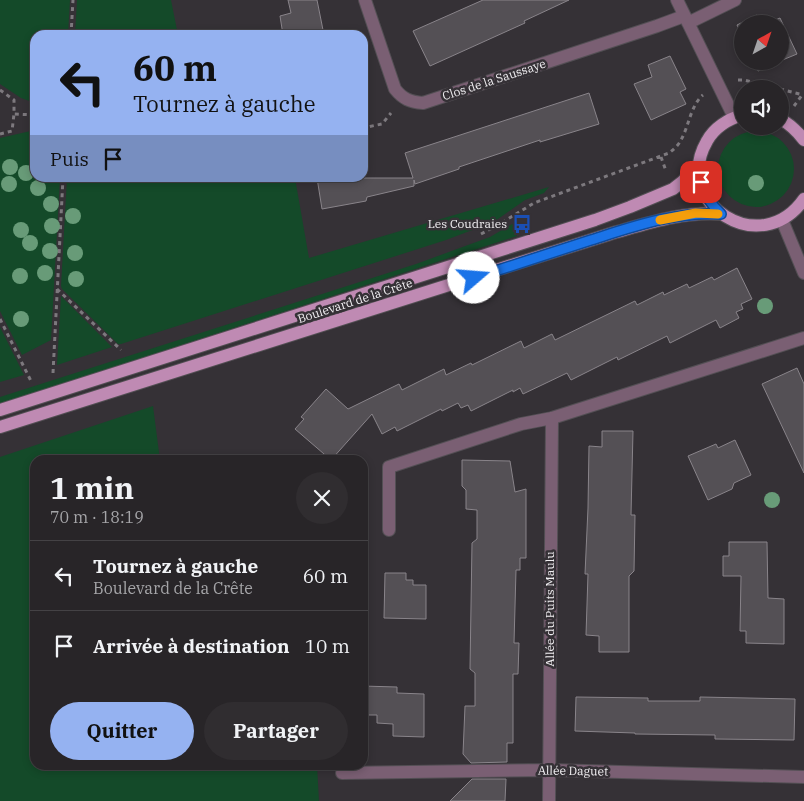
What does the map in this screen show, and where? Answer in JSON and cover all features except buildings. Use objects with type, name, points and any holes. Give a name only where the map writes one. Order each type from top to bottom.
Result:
[{"type":"main road","name":"Boulevard de la Crête","points":[[734,118],[717,128],[708,138],[702,150],[699,164],[701,182],[714,208],[732,221],[751,226],[770,224],[782,220],[797,209],[804,199]]},
{"type":"main road","points":[[789,121],[804,122]]},
{"type":"main road","points":[[789,125],[804,140]]},
{"type":"main road","name":"Boulevard de la Crête","points":[[0,410],[595,220],[673,189],[699,164]]},
{"type":"main road","name":"Boulevard de la Crête","points":[[0,427],[610,234],[656,221],[696,213],[721,214]]},
{"type":"street","points":[[365,0],[395,89],[404,98]]},
{"type":"street","points":[[678,0],[686,19],[734,109]]},
{"type":"street","name":"Clos de la Saussaye","points":[[404,98],[423,103],[657,26],[686,19],[735,0]]},
{"type":"street","points":[[782,220],[804,273]]},
{"type":"street","points":[[389,530],[389,467],[521,424],[552,418],[804,338]]},
{"type":"street","name":"Allée du Puits Maulu","points":[[549,801],[552,418]]},
{"type":"street","name":"Allée Daguet","points":[[342,773],[550,770],[804,777]]},
{"type":"path","points":[[71,30],[74,0]]},
{"type":"path","points":[[0,90],[14,100],[12,132],[0,134]]},
{"type":"path","points":[[789,91],[804,95]]},
{"type":"path","points":[[475,236],[534,204],[669,153],[679,144],[697,101],[704,95]]},
{"type":"path","points":[[368,127],[382,124],[404,98]]},
{"type":"path","points":[[14,114],[30,116]]},
{"type":"path","points":[[53,373],[63,182]]},
{"type":"path","points":[[57,288],[122,351],[113,354]]},
{"type":"path","points":[[0,318],[31,381]]},
{"type":"path","points":[[46,376],[61,370]]},
{"type":"path","points":[[23,383],[38,378]]},
{"type":"green space","points":[[0,0],[70,0],[68,30],[30,30],[30,101],[21,98],[0,84]]},
{"type":"green space","points":[[77,0],[171,0],[177,30],[75,30]]},
{"type":"green space","points":[[30,131],[30,182],[60,182],[51,340],[22,355],[0,311],[0,138]]},
{"type":"green space","points":[[739,135],[773,135],[777,137],[788,148],[793,162],[793,176],[788,190],[777,201],[756,207],[741,204],[729,196],[721,184],[718,169],[724,148]]},
{"type":"green space","points":[[67,182],[296,182],[309,258],[549,187],[544,193],[525,200],[498,219],[446,240],[121,344],[118,344],[61,286]]},
{"type":"green space","points":[[514,223],[517,236],[0,404],[0,397],[416,264],[490,237]]},
{"type":"green space","points":[[61,296],[112,347],[57,365]]},
{"type":"green space","points":[[0,327],[24,375],[0,382]]},
{"type":"green space","points":[[153,406],[159,455],[30,455],[30,770],[317,770],[319,801],[0,801],[0,457]]},
{"type":"slow traffic","points":[[660,220],[696,213],[718,214]]},
{"type":"place","name":"Les Coudraies","points":[[522,224]]},
{"type":"route","points":[[474,278],[656,221],[696,213],[721,214],[708,200],[701,182]]}]
